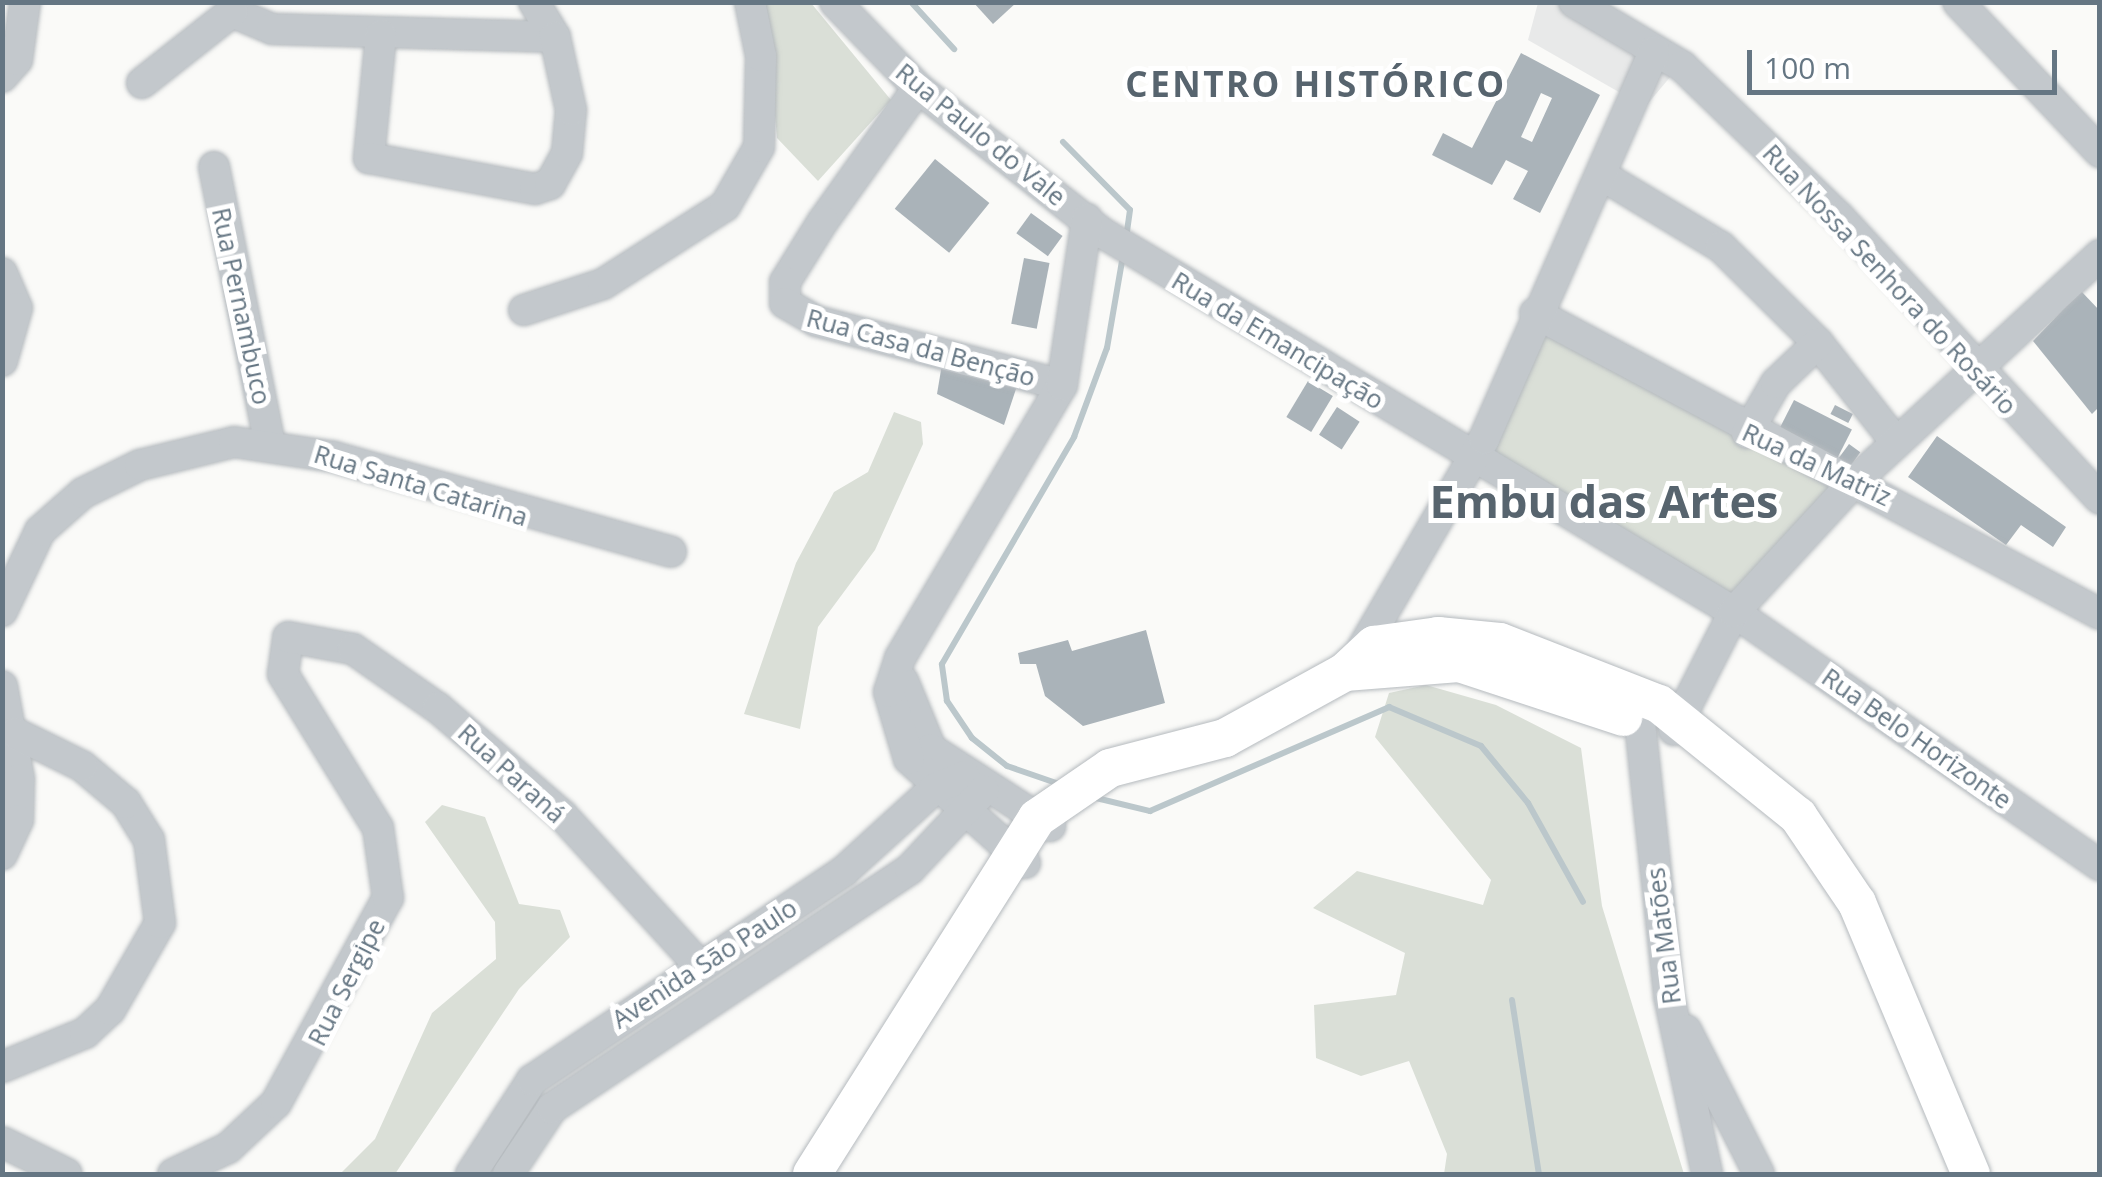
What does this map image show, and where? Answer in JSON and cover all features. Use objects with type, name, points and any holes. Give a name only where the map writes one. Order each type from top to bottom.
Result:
[{"type":"main road","points":[[812,1174],[1010,866],[1058,806],[1225,738],[1398,640],[1469,636],[1672,717],[1798,816],[1842,873],[1971,1174]]},
{"type":"street","points":[[3,77],[17,60],[25,2]]},
{"type":"street","points":[[382,35],[369,158],[536,189],[550,184],[567,152],[572,110],[555,38],[534,2]]},
{"type":"street","points":[[524,310],[604,284],[725,206],[759,147],[762,56],[750,2]]},
{"type":"street","name":"Rua Paulo do Vale","points":[[835,2],[918,88],[1094,226]]},
{"type":"street","name":"Rua Nossa Senhora do Rosário","points":[[1574,2],[1682,66],[1810,188],[1973,368],[2100,500]]},
{"type":"street","points":[[1958,2],[2100,152]]},
{"type":"street","points":[[142,83],[230,7],[272,28],[382,35],[555,38]]},
{"type":"street","points":[[1352,663],[1472,456],[1535,313],[1604,176],[1654,52]]},
{"type":"street","name":"Rua Casa da Benção","points":[[918,88],[813,236],[786,282],[784,303],[816,321],[1062,384]]},
{"type":"street","name":"Rua Pernambuco","points":[[214,167],[270,445]]},
{"type":"street","points":[[1604,176],[1721,247],[1818,343],[1896,442]]},
{"type":"street","points":[[1010,866],[934,790],[894,729],[889,692],[900,658],[1062,384],[1094,226]]},
{"type":"street","name":"Rua da Emancipação","points":[[1094,226],[1184,284],[1734,612]]},
{"type":"street","points":[[1672,717],[1734,612],[1854,482],[2100,254]]},
{"type":"street","points":[[2,273],[10,348]]},
{"type":"street","name":"Rua da Matriz","points":[[1535,313],[1747,433],[1854,482],[2100,614]]},
{"type":"street","points":[[1747,433],[1776,384],[1818,343]]},
{"type":"street","name":"Rua Santa Catarina","points":[[2,611],[40,531],[83,493],[210,445],[270,445],[671,552]]},
{"type":"street","name":"Rua Belo Horizonte","points":[[1734,612],[2100,865]]},
{"type":"street","name":"Rua Paraná","points":[[288,636],[352,649],[438,708],[562,816],[700,966]]},
{"type":"street","name":"Rua Sergipe","points":[[173,1174],[228,1148],[276,1103],[388,898],[378,828],[283,674],[288,636]]},
{"type":"street","points":[[900,658],[912,718],[974,783],[1058,806]]},
{"type":"street","points":[[2,686],[15,733],[18,820],[2,854]]},
{"type":"street","name":"Rua Matões","points":[[1672,717],[1669,996],[1707,1174]]},
{"type":"street","points":[[2,1066],[86,1033],[110,1010],[160,923],[149,840],[126,804],[82,766],[15,733]]},
{"type":"street","name":"Avenida São Paulo","points":[[471,1174],[532,1080],[844,871],[934,790],[974,783],[966,818],[910,869],[552,1108],[508,1174]]},
{"type":"street","points":[[1669,996],[1759,1174]]},
{"type":"street","points":[[2,1142],[67,1174]]},
{"type":"shaded area","points":[[765,3],[811,3],[891,100],[818,181],[777,138]]},
{"type":"shaded area","points":[[1538,3],[1594,3],[1687,57],[1645,107],[1528,40]]},
{"type":"shaded area","points":[[1541,323],[1829,487],[1731,596],[1484,455]]},
{"type":"shaded area","points":[[894,412],[921,422],[923,444],[875,550],[818,627],[800,729],[744,714],[796,563],[834,492],[868,472]]},
{"type":"shaded area","points":[[1426,685],[1496,705],[1581,748],[1602,906],[1684,1174],[1444,1174],[1447,1154],[1409,1061],[1361,1076],[1316,1058],[1314,1005],[1396,995],[1405,953],[1313,908],[1357,871],[1483,905],[1491,880],[1375,737],[1389,693]]},
{"type":"shaded area","points":[[442,805],[485,817],[519,904],[560,910],[570,937],[519,989],[395,1174],[340,1174],[375,1139],[432,1013],[496,959],[495,922],[425,822]]},
{"type":"building","points":[[973,2],[1017,2],[993,24]]},
{"type":"building","points":[[1521,53],[1600,95],[1540,213],[1513,199],[1528,171],[1506,160],[1492,185],[1432,155],[1443,133],[1472,148]],"holes":[[[1541,93],[1552,98],[1532,142],[1521,137]]]},
{"type":"building","points":[[935,159],[989,203],[949,253],[895,209]]},
{"type":"building","points":[[1031,213],[1063,236],[1048,256],[1016,233]]},
{"type":"building","points":[[1024,258],[1050,263],[1037,329],[1011,324]]},
{"type":"building","points":[[2081,291],[2100,311],[2100,406],[2092,414],[2033,341]]},
{"type":"building","points":[[942,364],[1018,383],[1004,425],[937,394]]},
{"type":"building","points":[[1308,381],[1333,396],[1311,432],[1286,417]]},
{"type":"building","points":[[1794,400],[1852,430],[1833,466],[1775,437]]},
{"type":"building","points":[[1835,405],[1853,414],[1848,423],[1830,414]]},
{"type":"building","points":[[1337,407],[1360,422],[1342,449],[1319,435]]},
{"type":"building","points":[[1937,436],[2066,527],[2053,547],[2021,525],[2006,545],[1908,477]]},
{"type":"building","points":[[1849,444],[1860,452],[1846,472],[1834,464]]},
{"type":"building","points":[[1146,630],[1165,703],[1083,726],[1045,696],[1036,664],[1020,664],[1018,653],[1068,640],[1072,651]]},
{"type":"waterway","points":[[911,2],[954,49]]},
{"type":"waterway","points":[[1063,142],[1130,210],[1126,238]]},
{"type":"waterway","points":[[1062,785],[1007,766],[972,738],[947,701],[942,664],[1074,437],[1107,348],[1123,255]]},
{"type":"waterway","points":[[1092,797],[1150,811],[1389,707],[1481,746],[1528,803],[1583,902]]},
{"type":"waterway","points":[[1512,1000],[1539,1174]]},
{"type":"district","name":"CENTRO HISTÓRICO","points":[[1316,84]]},
{"type":"district","name":"Embu das Artes","points":[[1604,501]]}]
